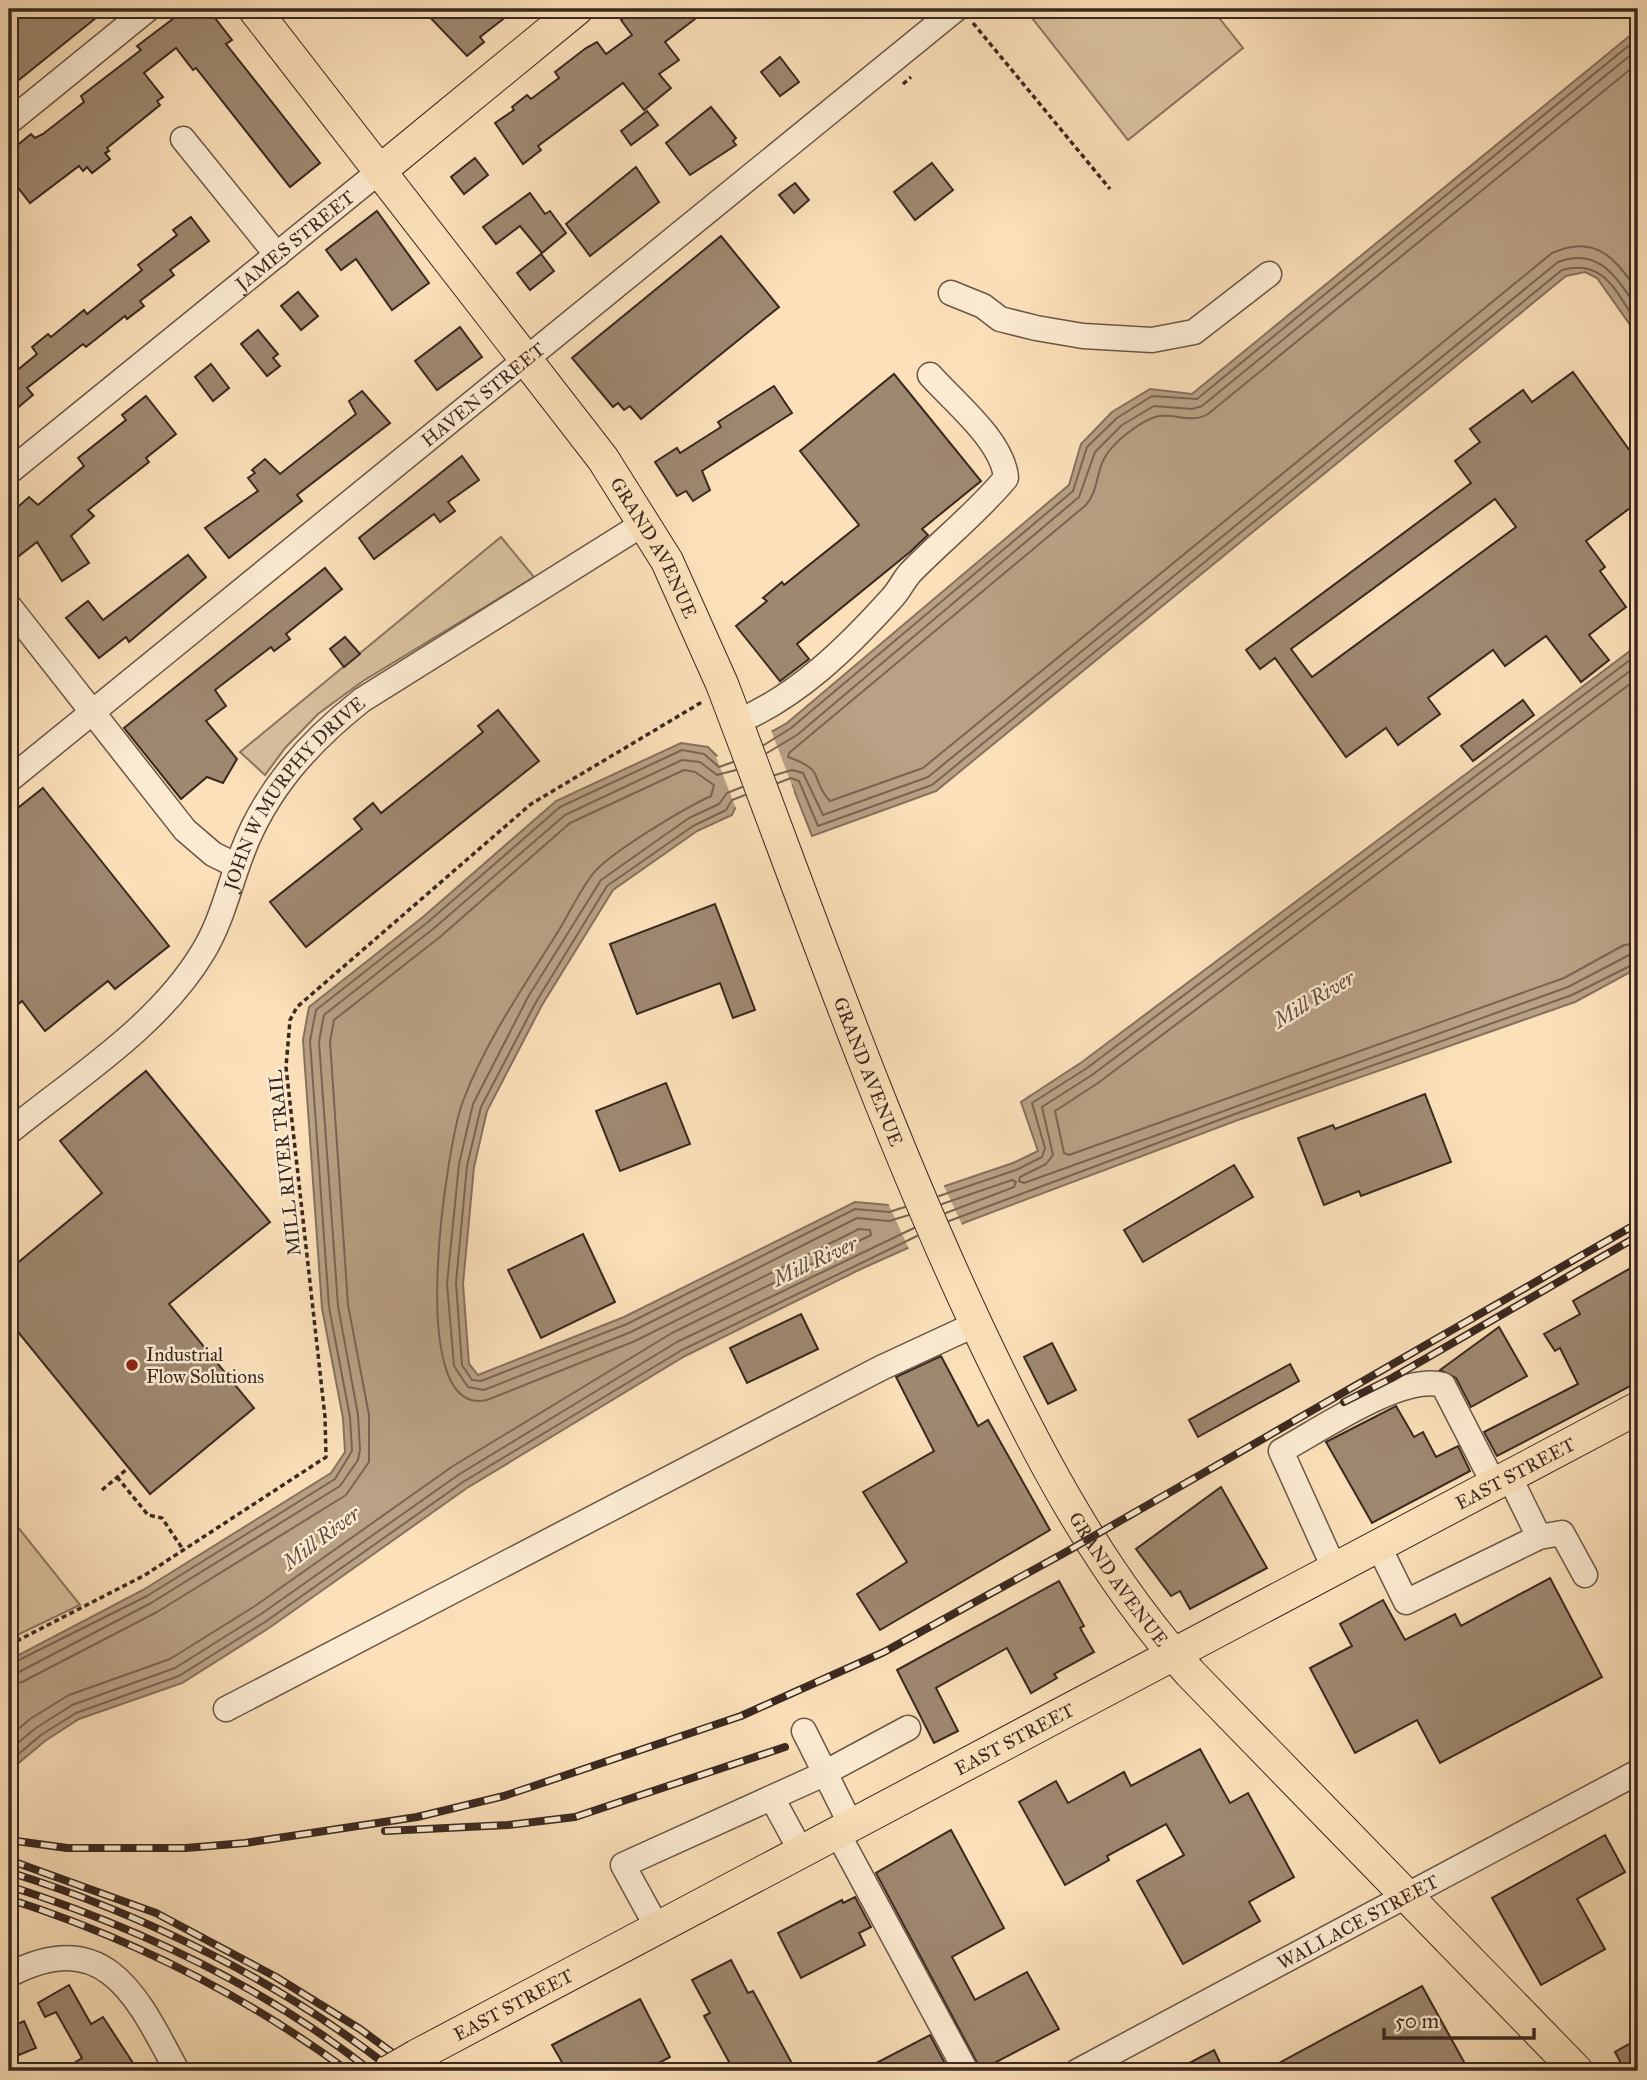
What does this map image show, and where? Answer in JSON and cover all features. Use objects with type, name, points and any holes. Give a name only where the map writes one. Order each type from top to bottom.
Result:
[{"type":"main road","name":"JAMES STREET","points":[[381,170],[578,9]]},
{"type":"main road","name":"GRAND AVENUE","points":[[261,12],[603,459],[646,522],[693,614],[937,1243],[1062,1495],[1094,1546],[1173,1654],[1577,2071]]},
{"type":"main road","name":"EAST STREET","points":[[403,2064],[1638,1408]]},
{"type":"street","points":[[9,122],[148,9]]},
{"type":"street","name":"HAVEN STREET","points":[[9,780],[526,359],[964,15]]},
{"type":"street","points":[[183,139],[277,255]]},
{"type":"street","name":"JAMES STREET","points":[[9,472],[381,170]]},
{"type":"street","points":[[951,293],[982,306],[1000,319],[1036,328],[1083,336],[1152,340],[1194,332],[1269,274]]},
{"type":"street","points":[[740,733],[831,660],[893,597],[909,574],[985,504],[1006,478],[1005,466],[996,447],[930,375]]},
{"type":"street","name":"JOHN W MURPHY DRIVE","points":[[13,1121],[152,1015],[183,981],[204,951],[221,916],[237,866],[266,800],[287,771],[332,724],[362,701],[646,522]]},
{"type":"street","points":[[9,606],[91,714],[185,830],[213,854],[237,866]]},
{"type":"street","points":[[226,1709],[869,1374],[976,1324]]},
{"type":"street","points":[[1334,1568],[1281,1451],[1398,1387],[1430,1381],[1443,1385],[1539,1537]]},
{"type":"street","points":[[1378,1545],[1406,1602],[1539,1537],[1562,1533],[1585,1575]]},
{"type":"street","points":[[658,1929],[623,1865],[825,1773],[908,1728]]},
{"type":"street","points":[[804,1731],[825,1773],[845,1830],[966,2071]]},
{"type":"street","name":"WALLACE STREET","points":[[1078,2071],[1638,1772]]},
{"type":"street","points":[[772,1798],[802,1853]]},
{"type":"street","points":[[9,1975],[39,1962],[62,1959],[82,1961],[102,1968],[121,1979],[136,1997],[177,2071]]},
{"type":"path","points":[[964,15],[1110,189]]},
{"type":"path","name":"MILL RIVER TRAIL","points":[[9,1645],[102,1599],[184,1551],[321,1462],[328,1448],[286,1068],[290,1020],[297,1007],[531,804],[702,702]]},
{"type":"path","points":[[102,1490],[127,1469]]},
{"type":"path","points":[[117,1477],[148,1515],[162,1518],[184,1551]]},
{"type":"shaded area","points":[[1025,9],[1212,9],[1243,48],[1128,140]]},
{"type":"shaded area","points":[[501,537],[534,577],[363,681],[318,714],[285,748],[265,775],[240,752]]},
{"type":"shaded area","points":[[9,1516],[80,1605],[9,1639]]},
{"type":"water","name":"Mill River","points":[[1638,29],[1638,336],[1597,278],[1585,272],[1566,276],[936,791],[812,836],[792,785],[736,806],[732,815],[697,831],[613,890],[542,1005],[487,1111],[474,1167],[463,1284],[469,1364],[478,1375],[624,1317],[855,1202],[889,1205],[1013,1163],[1038,1151],[1021,1102],[1082,1062],[1638,645],[1638,968],[1575,1002],[1238,1120],[966,1222],[863,1268],[685,1356],[467,1488],[269,1628],[182,1683],[79,1719],[45,1741],[9,1771],[9,1660],[143,1590],[331,1473],[345,1452],[343,1418],[322,1308],[303,1040],[309,1007],[423,917],[556,801],[681,743],[708,747],[721,760],[787,723],[1069,485],[1081,444],[1112,412],[1150,389],[1192,394]]},
{"type":"pier","points":[[771,730],[794,791],[737,811],[716,757]]},
{"type":"pier","points":[[943,1184],[963,1227],[910,1251],[887,1201]]},
{"type":"building","points":[[25,9],[107,9],[9,88],[9,22]]},
{"type":"building","points":[[186,9],[227,9],[215,18],[232,40],[226,44],[320,163],[290,187],[196,68],[193,70],[176,48],[144,73],[163,97],[157,101],[160,105],[107,148],[109,151],[105,153],[110,159],[92,173],[87,167],[83,171],[79,166],[30,203],[9,176],[9,152],[31,134],[35,138],[43,134],[84,102],[81,96],[141,50],[137,46]]},
{"type":"building","points":[[422,9],[516,9],[480,37],[484,42],[467,56]]},
{"type":"building","points":[[636,9],[708,9],[665,42],[679,60],[659,74],[671,88],[644,110],[623,83],[538,146],[541,150],[523,164],[495,123],[514,110],[512,107],[527,95],[531,99],[559,78],[555,72],[586,48],[597,42],[606,54],[632,35],[621,20]]},
{"type":"building","points":[[780,57],[799,82],[780,96],[761,72]]},
{"type":"building","points":[[711,107],[736,138],[733,141],[736,145],[690,175],[666,143]]},
{"type":"building","points":[[647,111],[658,125],[631,145],[621,131]]},
{"type":"building","points":[[475,158],[488,175],[464,194],[451,177]]},
{"type":"building","points":[[932,163],[953,190],[915,220],[894,192]]},
{"type":"building","points":[[636,167],[659,202],[590,256],[566,224]]},
{"type":"building","points":[[795,183],[809,200],[794,213],[779,195]]},
{"type":"building","points":[[530,193],[545,214],[550,211],[566,233],[542,253],[520,226],[496,244],[483,227]]},
{"type":"building","points":[[377,211],[429,283],[392,310],[356,259],[341,270],[326,250]]},
{"type":"building","points":[[191,217],[209,241],[170,270],[174,275],[140,301],[144,306],[127,319],[125,316],[86,347],[83,344],[27,388],[33,395],[9,415],[9,377],[37,354],[32,347],[48,334],[51,337],[84,310],[87,314],[142,270],[138,265],[177,235],[173,230]]},
{"type":"building","points":[[721,236],[779,307],[641,419],[630,406],[624,410],[618,403],[613,407],[572,358]]},
{"type":"building","points":[[541,254],[554,271],[530,290],[517,273]]},
{"type":"building","points":[[298,292],[318,316],[301,330],[281,306]]},
{"type":"building","points":[[460,327],[482,357],[437,390],[415,361]]},
{"type":"building","points":[[258,330],[278,354],[273,358],[280,366],[267,376],[241,344]]},
{"type":"building","points":[[211,364],[229,388],[213,401],[195,377]]},
{"type":"building","points":[[1573,372],[1638,462],[1638,502],[1586,541],[1605,567],[1600,571],[1626,607],[1589,635],[1609,660],[1581,682],[1546,636],[1505,666],[1493,650],[1428,698],[1440,714],[1398,745],[1386,728],[1346,757],[1275,658],[1260,669],[1246,650],[1471,483],[1455,461],[1480,442],[1470,429],[1523,390],[1532,402]],"holes":[[[1495,499],[1516,527],[1312,677],[1291,649]]]},
{"type":"building","points":[[894,374],[981,481],[922,529],[928,535],[910,552],[797,644],[809,659],[780,681],[736,626],[767,601],[763,598],[782,582],[784,585],[859,525],[800,451]]},
{"type":"building","points":[[774,386],[792,413],[702,471],[710,490],[693,501],[686,491],[677,496],[655,462],[677,448],[680,453],[721,427],[718,422]]},
{"type":"building","points":[[362,391],[390,423],[297,495],[302,501],[229,558],[205,528],[258,491],[248,478],[255,473],[252,470],[265,459],[280,474],[356,414],[349,401]]},
{"type":"building","points":[[146,396],[176,434],[146,458],[149,462],[88,510],[94,516],[71,536],[89,563],[62,581],[37,542],[15,559],[9,551],[9,515],[29,497],[38,505],[84,466],[78,458],[126,420],[122,415]]},
{"type":"building","points":[[462,456],[479,480],[448,502],[455,511],[440,522],[434,514],[374,559],[359,538]]},
{"type":"building","points":[[188,555],[206,577],[129,642],[126,637],[99,658],[66,618],[88,601],[103,620]]},
{"type":"building","points":[[325,568],[342,589],[286,634],[290,639],[274,651],[271,647],[215,690],[226,706],[206,721],[237,759],[223,783],[207,777],[181,799],[124,728]]},
{"type":"building","points":[[345,637],[360,654],[344,667],[330,649]]},
{"type":"building","points":[[1523,700],[1534,715],[1473,761],[1461,746]]},
{"type":"building","points":[[498,710],[539,761],[306,947],[270,902],[362,829],[354,819],[373,803],[381,813],[483,732],[478,726]]},
{"type":"building","points":[[43,788],[169,946],[115,989],[108,981],[45,1031],[22,1001],[9,1012],[9,815]]},
{"type":"building","points":[[715,904],[755,1010],[733,1018],[720,983],[637,1014],[610,944]]},
{"type":"building","points":[[146,1071],[270,1222],[169,1304],[254,1408],[150,1494],[9,1321],[9,1270],[102,1193],[60,1141]]},
{"type":"building","points":[[666,1083],[690,1144],[620,1171],[596,1111]]},
{"type":"building","points":[[1425,1094],[1451,1162],[1361,1196],[1359,1191],[1324,1205],[1298,1138],[1333,1125],[1335,1129]]},
{"type":"building","points":[[1234,1165],[1253,1197],[1143,1262],[1124,1230]]},
{"type":"building","points":[[583,1234],[615,1302],[541,1338],[508,1270]]},
{"type":"building","points":[[1638,1268],[1638,1382],[1497,1456],[1484,1432],[1578,1384],[1560,1348],[1555,1351],[1544,1334],[1580,1314],[1573,1301],[1629,1269],[1631,1272]]},
{"type":"building","points":[[801,1314],[818,1349],[747,1383],[730,1348]]},
{"type":"building","points":[[1499,1327],[1527,1376],[1471,1407],[1456,1378],[1440,1370]]},
{"type":"building","points":[[1052,1343],[1076,1390],[1048,1404],[1024,1357]]},
{"type":"building","points":[[941,1356],[978,1426],[988,1420],[1050,1530],[880,1630],[857,1594],[907,1562],[863,1492],[934,1451],[896,1377]]},
{"type":"building","points":[[1290,1364],[1299,1381],[1198,1437],[1189,1420]]},
{"type":"building","points":[[1396,1406],[1414,1437],[1423,1432],[1436,1457],[1458,1446],[1470,1471],[1372,1523],[1326,1442]]},
{"type":"building","points":[[1221,1487],[1267,1568],[1190,1609],[1180,1591],[1171,1596],[1136,1549]]},
{"type":"building","points":[[1550,1578],[1602,1677],[1440,1763],[1417,1720],[1355,1753],[1310,1668],[1352,1646],[1340,1624],[1383,1600],[1405,1640],[1455,1614],[1461,1626]]},
{"type":"building","points":[[1059,1581],[1084,1626],[1080,1628],[1094,1652],[1054,1674],[1057,1678],[1031,1693],[1007,1648],[936,1688],[958,1731],[934,1743],[897,1670]]},
{"type":"building","points":[[1200,1749],[1230,1803],[1248,1793],[1294,1877],[1249,1902],[1260,1921],[1183,1964],[1137,1881],[1184,1855],[1166,1824],[1107,1856],[1109,1860],[1065,1885],[1019,1802],[1056,1781],[1068,1803],[1124,1772],[1131,1786]]},
{"type":"building","points":[[951,1830],[1004,1928],[952,1957],[975,2000],[1027,1972],[1059,2029],[981,2070],[876,1873]]},
{"type":"building","points":[[1605,1835],[1625,1872],[1577,1899],[1605,1949],[1541,1985],[1492,1898]]},
{"type":"building","points":[[855,1897],[871,1927],[859,1933],[865,1945],[801,1978],[778,1933],[842,1900],[843,1903]]},
{"type":"building","points":[[731,1960],[748,1993],[753,1991],[796,2071],[734,2071],[704,2016],[710,2013],[692,1980]]},
{"type":"building","points":[[69,1985],[91,2024],[103,2017],[135,2066],[125,2071],[61,2071],[82,2058],[56,2012],[45,2017],[38,2003]]},
{"type":"building","points":[[1422,1986],[1469,2071],[1264,2071]]},
{"type":"building","points":[[640,1999],[670,2057],[644,2071],[567,2071],[552,2045]]},
{"type":"building","points":[[24,2021],[36,2048],[19,2055],[9,2028]]},
{"type":"building","points":[[930,2035],[949,2071],[861,2071]]},
{"type":"building","points":[[1638,2039],[1638,2071],[1625,2071],[1615,2052]]},
{"type":"building","points":[[1214,2050],[1224,2071],[1174,2071]]},
{"type":"railway","points":[[9,1840],[67,1848],[186,1848],[245,1843],[417,1817],[504,1796],[741,1716],[884,1652],[1066,1552],[1638,1223]]},
{"type":"railway","points":[[1344,1402],[1392,1378],[1638,1236]]},
{"type":"railway","points":[[385,1831],[508,1825],[575,1817],[785,1747]]},
{"type":"railway","points":[[9,1860],[156,1913],[276,1977],[360,2029],[417,2071]]},
{"type":"railway","points":[[9,1872],[111,1909],[211,1954],[306,2008],[394,2071]]},
{"type":"railway","points":[[9,1886],[105,1920],[198,1962],[288,2012],[371,2071]]},
{"type":"railway","points":[[9,1899],[99,1932],[185,1971],[269,2018],[348,2071]]},
{"type":"place","name":"Industrial Flow Solutions","points":[[132,1365]]}]
